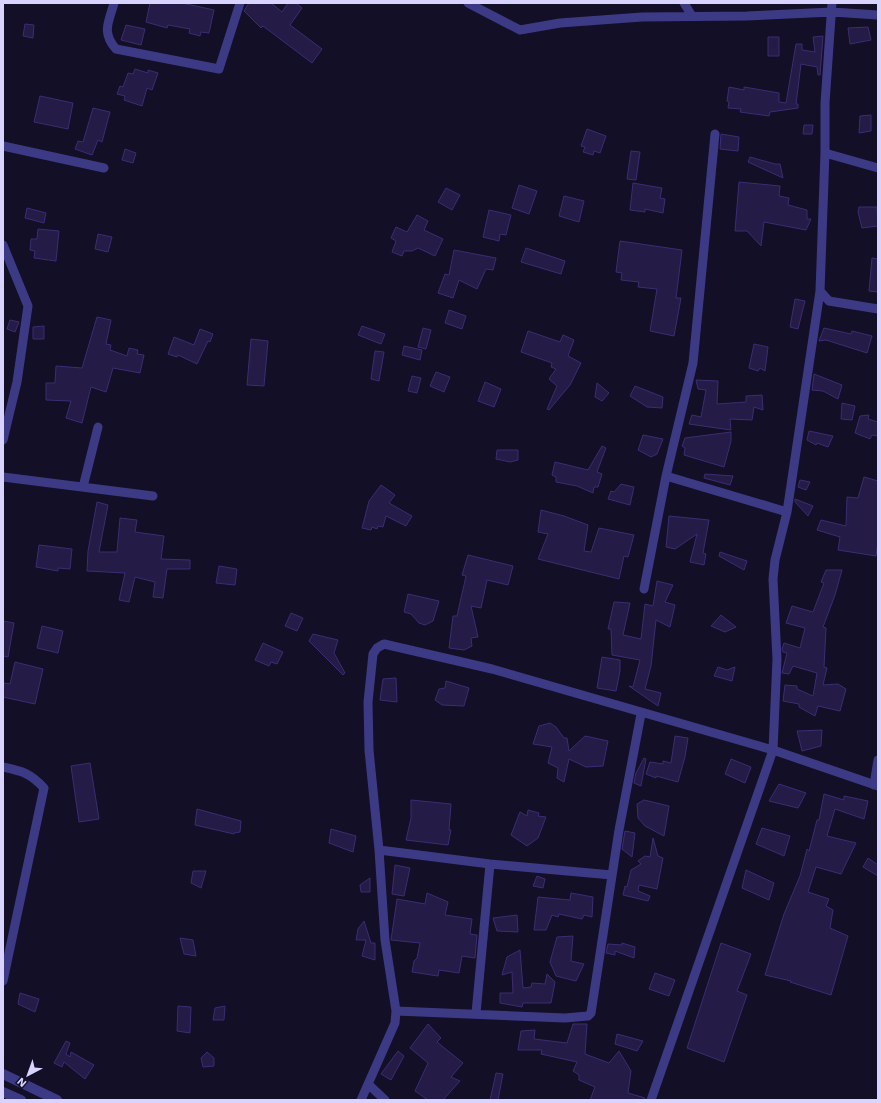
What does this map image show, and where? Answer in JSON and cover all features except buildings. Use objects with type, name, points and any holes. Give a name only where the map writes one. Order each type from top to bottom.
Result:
[{"type":"street","points":[[114,3],[106,29],[109,41],[116,49],[219,69],[240,3]]},
{"type":"street","points":[[468,3],[520,30],[560,23],[642,17],[747,16],[832,8],[878,14]]},
{"type":"street","points":[[684,3],[692,16]]},
{"type":"street","points":[[650,1100],[773,750],[777,659],[773,579],[775,560],[787,512],[820,291],[825,153],[825,103],[832,8]]},
{"type":"street","points":[[644,590],[666,476],[693,363],[715,134]]},
{"type":"street","points":[[3,146],[104,168]]},
{"type":"street","points":[[825,153],[878,168]]},
{"type":"street","points":[[3,245],[28,306],[17,382],[3,440]]},
{"type":"street","points":[[820,291],[829,301],[878,309]]},
{"type":"street","points":[[83,487],[98,427]]},
{"type":"street","points":[[666,476],[787,512]]},
{"type":"street","points":[[3,477],[153,496]]},
{"type":"street","points":[[361,1100],[395,1023],[396,1011],[385,940],[369,750],[368,702],[373,654],[380,646],[384,644],[492,669],[641,714],[773,750],[876,785],[878,760]]},
{"type":"street","points":[[396,1011],[476,1013],[565,1018],[588,1016],[592,1008],[612,875],[641,714]]},
{"type":"street","points":[[3,767],[22,771],[34,776],[44,788],[3,981]]},
{"type":"street","points":[[378,850],[490,864],[612,875]]},
{"type":"street","points":[[476,1013],[490,864]]},
{"type":"street","points":[[3,1074],[58,1100]]},
{"type":"street","points":[[368,1084],[385,1100]]},
{"type":"street","points":[[3,1092],[21,1100]]}]
